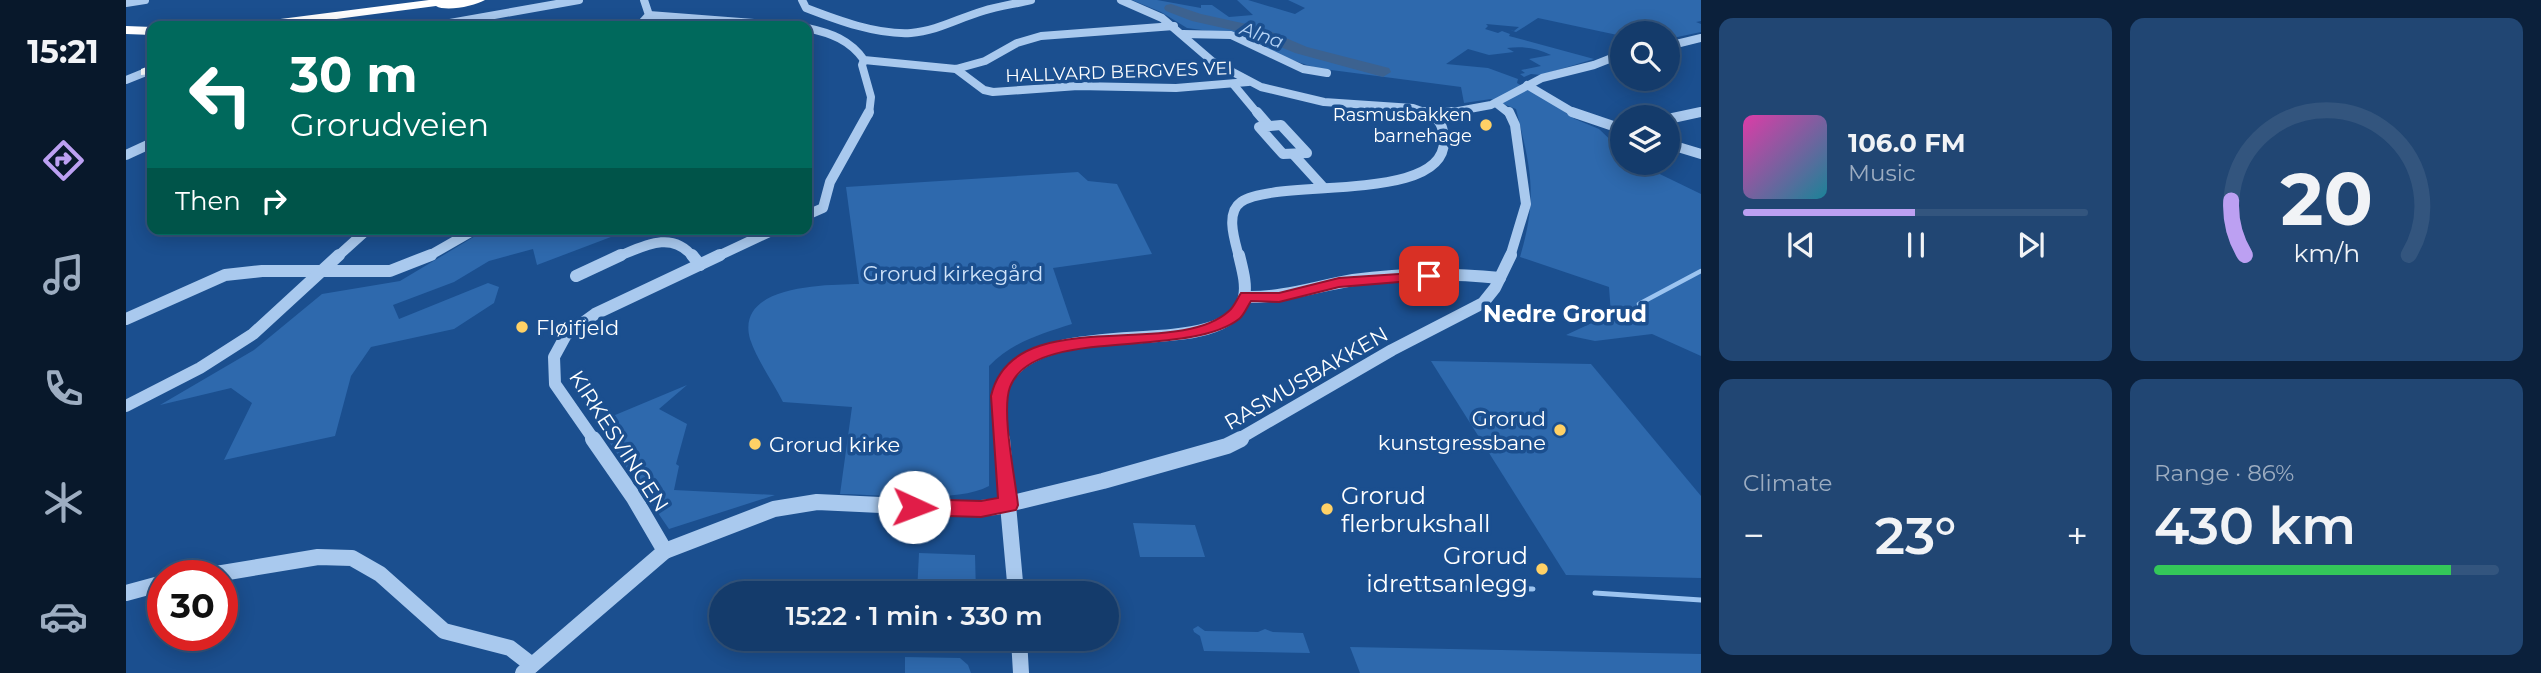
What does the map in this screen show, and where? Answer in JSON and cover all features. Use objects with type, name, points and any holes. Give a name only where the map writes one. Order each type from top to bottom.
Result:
[{"type":"highway","points":[[295,21],[456,0]]},
{"type":"highway","points":[[327,21],[479,0]]},
{"type":"highway","points":[[128,34],[147,35]]},
{"type":"street","points":[[126,3],[145,0]]},
{"type":"street","points":[[461,21],[579,0]]},
{"type":"street","points":[[644,0],[649,15]]},
{"type":"street","points":[[802,0],[806,8],[831,18],[881,30],[909,33],[934,29],[971,15],[1031,0]]},
{"type":"street","points":[[1121,0],[1154,13],[1184,34],[1212,61],[1249,82],[1310,100],[1380,106],[1429,116],[1496,103],[1521,89],[1610,58]]},
{"type":"street","points":[[644,21],[649,15]]},
{"type":"street","points":[[649,15],[728,21]]},
{"type":"street","points":[[812,29],[832,34],[851,43],[864,60],[956,69],[985,61],[1017,43],[1041,36],[1174,26]]},
{"type":"street","points":[[1184,34],[1231,35],[1288,65],[1315,73],[1327,73]]},
{"type":"street","points":[[1680,43],[1701,38]]},
{"type":"street","points":[[812,213],[823,208],[830,182],[849,144],[869,114],[871,97],[862,65],[864,60]]},
{"type":"street","name":"HALLVARD BERGVES VEI","points":[[956,69],[979,87],[993,92],[1079,86],[1176,88],[1249,82]]},
{"type":"street","points":[[126,70],[147,71]]},
{"type":"street","points":[[126,80],[147,72]]},
{"type":"street","points":[[1233,84],[1269,126]]},
{"type":"street","points":[[1521,89],[1610,126]]},
{"type":"street","name":"RASMUSBAKKEN","points":[[528,669],[665,551],[774,509],[817,502],[967,509],[1009,505],[1227,446],[1295,409],[1392,350],[1478,307],[1491,295],[1514,249],[1526,204],[1516,125],[1509,111],[1496,103]]},
{"type":"street","points":[[1680,116],[1701,112]]},
{"type":"street","points":[[1015,581],[999,407],[1002,385],[1013,368],[1035,353],[1062,345],[1179,335],[1209,329],[1235,314],[1246,297],[1245,281],[1230,219],[1236,204],[1258,193],[1389,182],[1426,169],[1438,160],[1445,140],[1442,128],[1429,116]]},
{"type":"street","points":[[1281,125],[1307,153],[1283,154],[1259,127],[1269,126],[1281,125]]},
{"type":"street","points":[[126,155],[147,144]]},
{"type":"street","points":[[1680,148],[1701,154]]},
{"type":"street","points":[[1293,154],[1324,188]]},
{"type":"street","points":[[126,406],[200,368],[253,334],[361,235]]},
{"type":"street","points":[[126,319],[225,275],[262,271],[390,271],[426,258],[466,235]]},
{"type":"street","name":"KIRKESVINGEN","points":[[665,551],[634,498],[555,384],[553,367],[561,341],[581,323],[763,235]]},
{"type":"street","points":[[576,276],[630,252],[674,242],[684,246],[700,265]]},
{"type":"street","points":[[1246,297],[1279,297],[1339,283],[1372,279],[1472,274],[1500,278]]},
{"type":"street","points":[[238,570],[318,557],[352,558],[380,574],[444,631],[510,648],[528,669]]},
{"type":"street","points":[[126,593],[147,587]]},
{"type":"street","points":[[1020,651],[1021,673]]},
{"type":"green space","points":[[1132,0],[1157,0],[1201,8],[1201,5],[1212,5],[1229,17],[1253,15],[1237,0],[1248,0],[1295,14],[1305,8],[1288,0],[1701,0],[1701,21],[1696,22],[1701,24],[1701,32],[1680,36],[1680,21],[1610,21],[1610,33],[1538,18],[1516,32],[1510,30],[1514,31],[1519,27],[1486,24],[1488,26],[1485,29],[1498,33],[1502,31],[1510,34],[1509,36],[1594,59],[1541,75],[1531,74],[1524,77],[1520,74],[1525,73],[1521,70],[1541,66],[1529,59],[1551,55],[1524,47],[1507,48],[1514,52],[1489,55],[1468,49],[1446,64],[1488,68],[1518,79],[1517,83],[1575,119],[1599,129],[1610,140],[1610,175],[1662,175],[1701,194],[1701,356],[1652,334],[1595,341],[1566,335],[1611,314],[1609,287],[1520,257],[1531,199],[1529,166],[1516,109],[1491,99],[1464,103],[1461,87],[1316,68],[1280,56],[1247,36],[1187,28],[1161,12]]},
{"type":"green space","name":"Grorud kirkegård","points":[[1078,172],[1088,181],[1117,184],[1152,254],[1053,268],[1072,324],[1017,345],[989,366],[989,486],[957,495],[917,497],[840,494],[852,407],[783,402],[750,339],[749,321],[756,307],[787,291],[826,285],[859,284],[846,187]]},
{"type":"green space","points":[[477,235],[616,235],[537,265],[533,249],[489,261],[454,282],[393,305],[399,319],[488,283],[499,287],[494,303],[454,329],[371,347],[351,376],[335,436],[224,460],[252,403],[231,388],[160,405],[254,350],[322,294],[400,281]]},
{"type":"green space","name":"Grorud kunstgressbane","points":[[1431,361],[1591,364],[1701,496],[1701,578],[1566,575]]},
{"type":"green space","points":[[687,385],[659,409],[687,424],[676,464],[679,466],[674,490],[775,495],[669,529],[596,423]]},
{"type":"green space","points":[[1133,523],[1195,525],[1205,557],[1140,557]]},
{"type":"green space","points":[[919,553],[975,555],[976,581],[918,581]]},
{"type":"green space","points":[[1198,626],[1205,631],[1258,632],[1265,629],[1273,632],[1303,633],[1310,653],[1204,651],[1200,636],[1193,629]]},
{"type":"green space","points":[[1350,647],[1701,654],[1701,673],[1360,673]]},
{"type":"green space","points":[[905,657],[960,658],[968,665],[971,673],[905,673]]},
{"type":"waterway","name":"Alna","points":[[1171,8],[1197,18],[1255,30],[1301,50],[1383,72]]},
{"type":"waterway","points":[[1639,304],[1701,271]]},
{"type":"waterway","points":[[1414,587],[1533,589]]},
{"type":"waterway","points":[[1595,593],[1701,600]]},
{"type":"place","name":"Rasmusbakken barnehage","points":[[1486,125]]},
{"type":"place","name":"Fløifjeld","points":[[522,327]]},
{"type":"place","name":"Grorud kunstgressbane","points":[[1560,430]]},
{"type":"place","name":"Grorud kirke","points":[[755,444]]},
{"type":"place","name":"Grorud flerbrukshall","points":[[1327,509]]},
{"type":"place","name":"Grorud idrettsanlegg","points":[[1542,569]]},
{"type":"district","name":"Nedre Grorud","points":[[1565,314]]},
{"type":"route","points":[[914,507],[981,509],[1009,505],[999,421],[999,396],[1002,385],[1013,368],[1035,353],[1062,345],[1179,335],[1209,329],[1235,314],[1246,297],[1288,296],[1360,280],[1429,276]]}]
